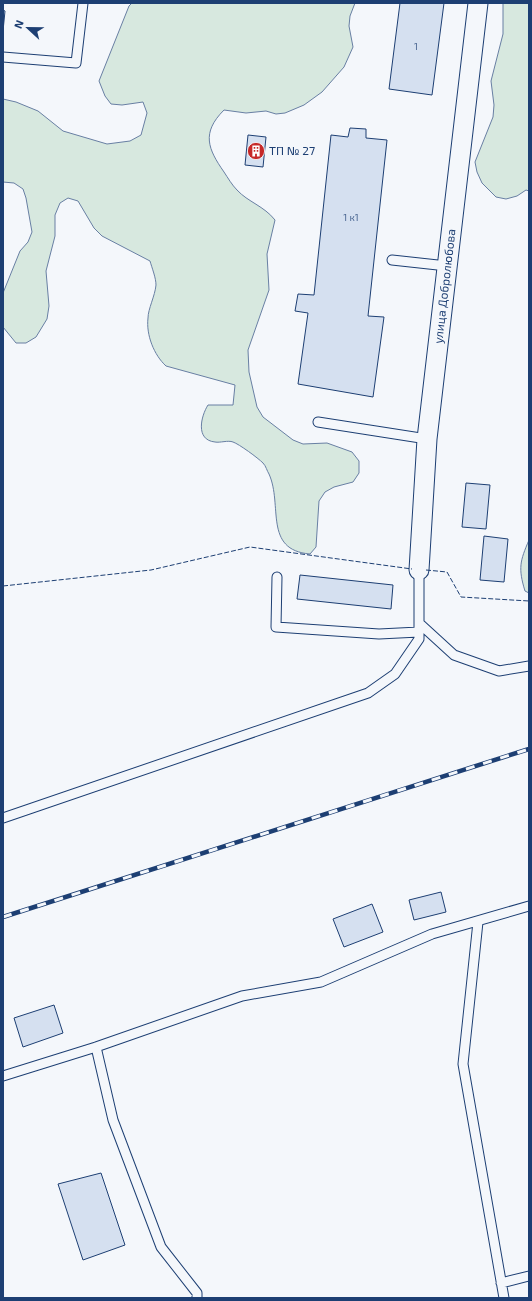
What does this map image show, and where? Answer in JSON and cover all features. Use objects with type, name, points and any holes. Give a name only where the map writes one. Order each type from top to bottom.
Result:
[{"type":"street","name":"улица Добролюбова","points":[[419,570],[427,439],[478,3]]},
{"type":"lane","points":[[3,57],[76,63],[83,3]]},
{"type":"lane","points":[[392,260],[447,266]]},
{"type":"lane","points":[[318,422],[427,439]]},
{"type":"lane","points":[[3,818],[368,692],[395,674],[419,639],[419,570]]},
{"type":"lane","points":[[277,577],[276,627],[379,634],[419,628],[454,655],[500,671],[529,666]]},
{"type":"lane","points":[[3,1076],[96,1047],[242,996],[321,982],[432,934],[478,922],[529,906]]},
{"type":"lane","points":[[478,922],[463,1064],[504,1298]]},
{"type":"lane","points":[[96,1047],[113,1120],[161,1247],[197,1293],[197,1298]]},
{"type":"lane","points":[[501,1283],[529,1276]]},
{"type":"shaded area","points":[[132,3],[355,3],[350,16],[349,26],[353,47],[344,67],[322,92],[304,105],[285,113],[276,114],[266,111],[246,113],[224,110],[212,126],[209,141],[218,164],[233,186],[246,198],[271,215],[275,220],[267,254],[269,290],[248,350],[249,372],[257,407],[263,417],[293,440],[303,444],[327,443],[352,452],[359,461],[359,473],[353,482],[334,487],[325,492],[319,501],[316,547],[310,554],[295,551],[286,544],[280,535],[277,524],[273,486],[263,463],[236,443],[231,441],[217,442],[204,437],[201,427],[205,410],[208,405],[233,405],[235,385],[166,366],[158,356],[148,331],[148,314],[156,285],[155,276],[150,261],[102,236],[94,228],[78,201],[68,198],[60,203],[55,215],[55,236],[46,271],[49,306],[47,319],[36,337],[26,343],[16,343],[3,327],[3,293],[20,251],[28,242],[32,232],[23,189],[14,183],[3,182],[3,99],[16,102],[38,111],[63,131],[107,144],[130,141],[141,135],[147,113],[143,102],[122,105],[111,104],[105,96],[99,81],[129,6]]},
{"type":"shaded area","points":[[503,3],[529,3],[529,191],[526,190],[517,196],[506,199],[496,197],[482,183],[477,172],[475,162],[493,117],[494,105],[491,81],[503,34]]},
{"type":"shaded area","points":[[529,540],[529,593],[525,591],[521,576],[521,565]]},
{"type":"building","points":[[400,3],[444,3],[432,95],[389,89]]},
{"type":"building","points":[[3,10],[5,11],[3,31]]},
{"type":"building","points":[[350,128],[366,129],[366,138],[387,140],[368,316],[384,317],[373,397],[298,384],[308,313],[295,311],[298,294],[314,295],[331,135],[348,137]]},
{"type":"building","name":"ТП № 27","points":[[248,135],[266,137],[263,167],[245,165]]},
{"type":"building","points":[[466,483],[490,485],[486,529],[462,527]]},
{"type":"building","points":[[484,536],[508,539],[504,582],[480,580]]},
{"type":"building","points":[[300,575],[393,585],[391,609],[297,599]]},
{"type":"building","points":[[441,892],[446,912],[414,920],[409,900]]},
{"type":"building","points":[[372,904],[383,932],[344,947],[333,919]]},
{"type":"building","points":[[54,1005],[63,1033],[23,1047],[14,1018]]},
{"type":"building","points":[[101,1173],[125,1245],[83,1260],[58,1184]]},
{"type":"railway","points":[[3,917],[529,749]]},
{"type":"fence","points":[[3,586],[151,570],[250,547],[412,569]]},
{"type":"fence","points":[[426,570],[447,572],[461,597],[529,601]]},
{"type":"place","name":"ТП № 27","points":[[256,151]]}]
